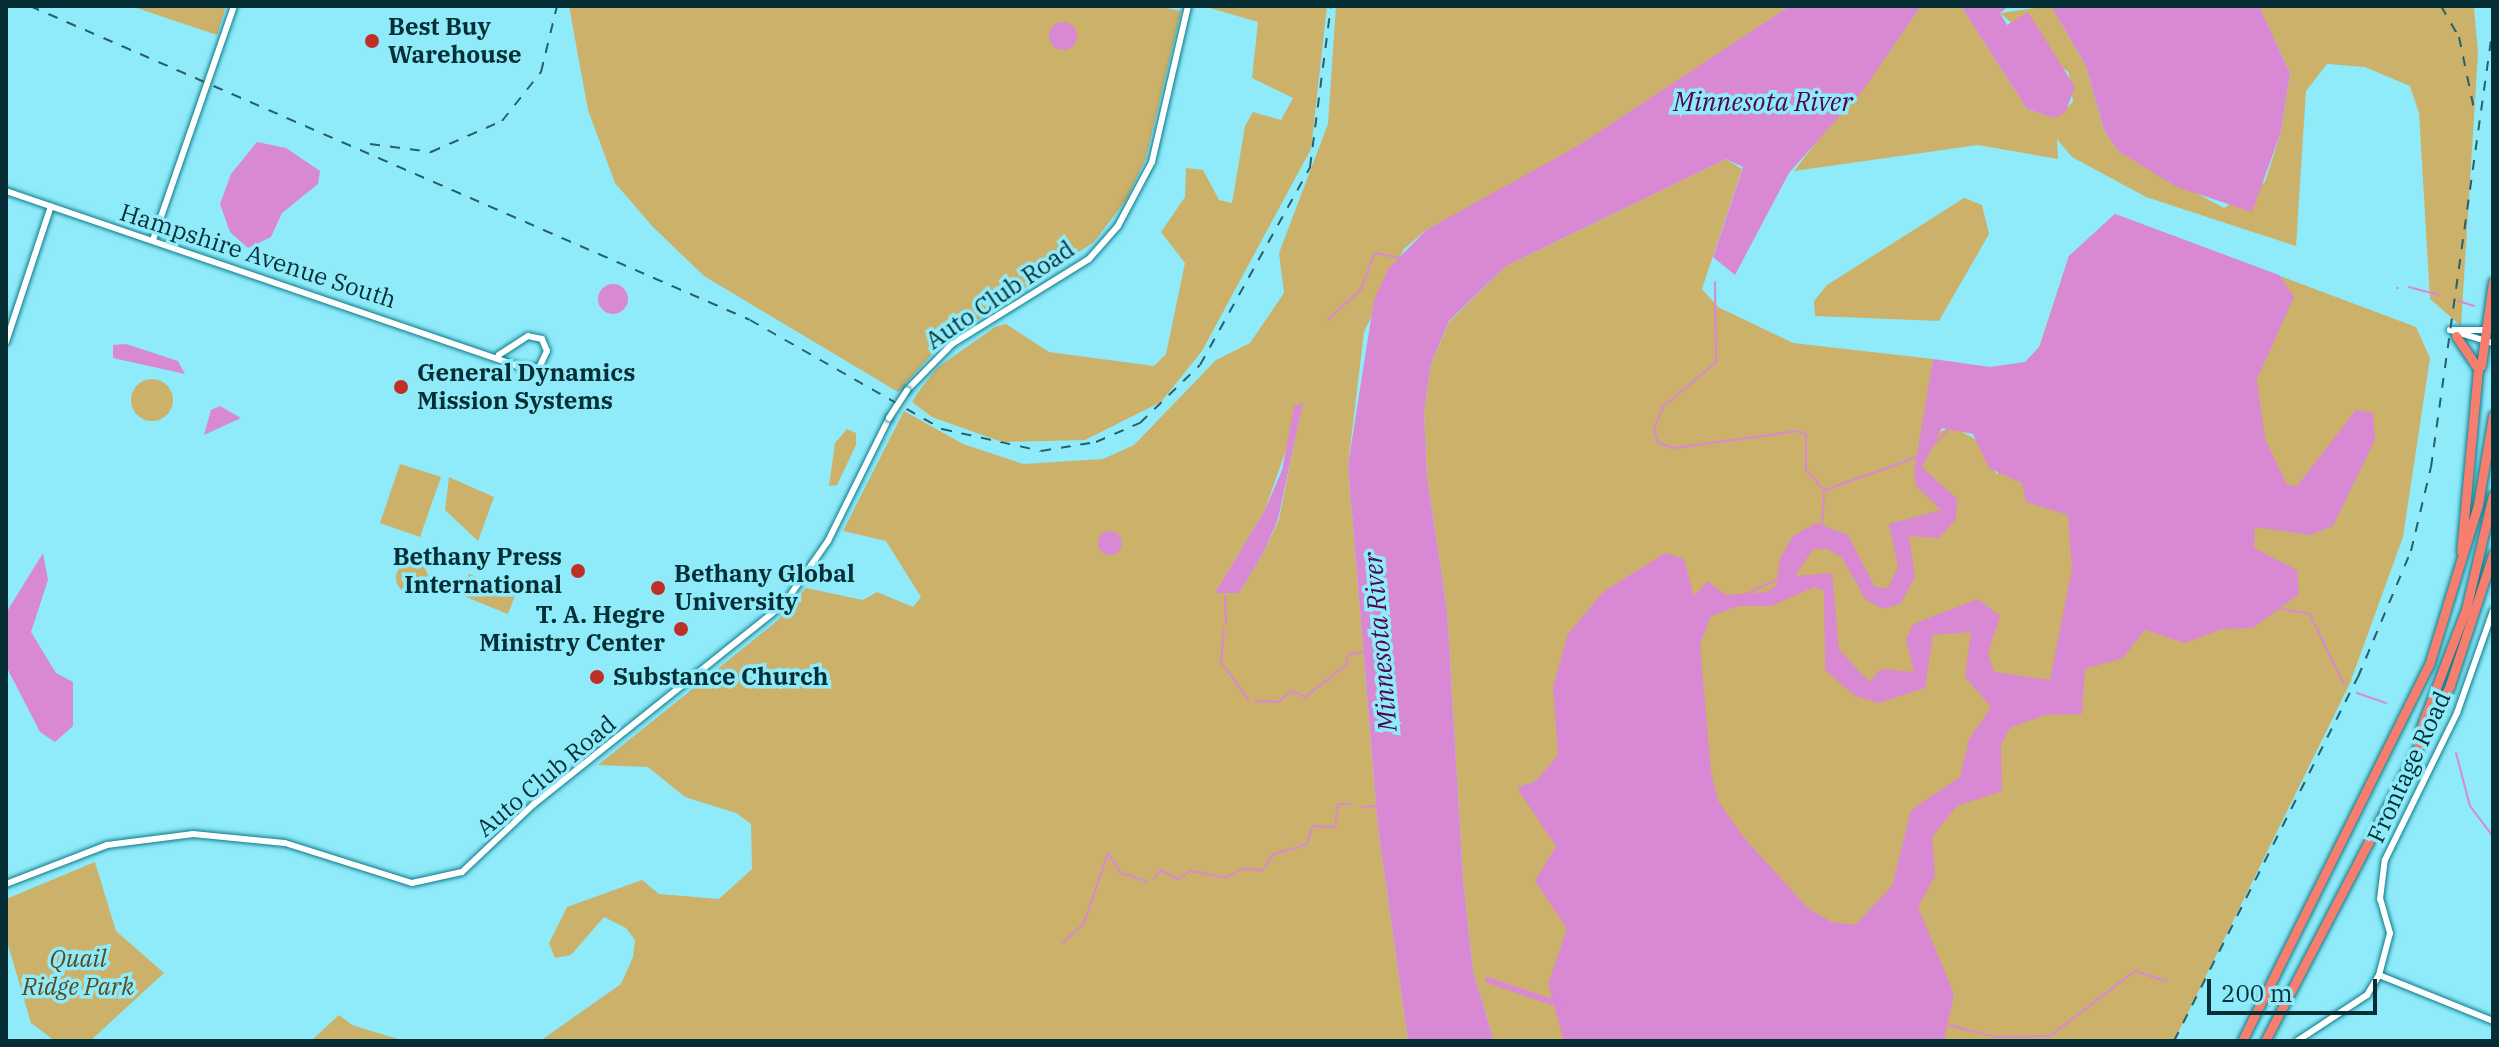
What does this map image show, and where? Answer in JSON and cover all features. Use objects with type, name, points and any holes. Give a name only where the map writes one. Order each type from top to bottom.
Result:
[{"type":"highway","points":[[2460,569],[2479,385],[2489,343],[2493,282]]},
{"type":"highway","points":[[2456,336],[2477,359],[2479,385]]},
{"type":"highway","points":[[2242,1041],[2405,719],[2460,569],[2493,415]]},
{"type":"highway","points":[[2392,792],[2454,646],[2493,495]]},
{"type":"highway","points":[[2266,1041],[2461,660],[2493,554]]},
{"type":"highway","points":[[2249,1041],[2256,1015]]},
{"type":"street","points":[[153,240],[234,6]]},
{"type":"street","name":"Auto Club Road","points":[[6,884],[107,845],[193,834],[285,843],[412,883],[443,881],[470,867],[534,804],[784,604],[825,546],[889,418],[907,390],[952,344],[1089,259],[1118,226],[1152,162],[1188,6]]},
{"type":"street","name":"Hampshire Avenue South","points":[[6,191],[499,355],[532,369],[547,351],[542,339],[528,336],[499,355]]},
{"type":"street","points":[[6,342],[51,206]]},
{"type":"street","points":[[2489,343],[2456,336],[2450,330],[2490,330]]},
{"type":"street","name":"Frontage Road","points":[[2297,1041],[2367,995],[2379,975],[2390,933],[2380,899],[2385,860],[2457,713],[2493,611]]},
{"type":"street","points":[[2379,975],[2493,1021]]},
{"type":"green space","points":[[131,6],[226,6],[217,35]]},
{"type":"green space","points":[[569,6],[1158,6],[1181,11],[1146,158],[1126,200],[1094,242],[941,344],[898,392],[704,276],[653,227],[615,183],[588,110]]},
{"type":"green space","points":[[1203,6],[1327,6],[1311,149],[1202,351],[1161,402],[1085,440],[1002,442],[932,417],[912,402],[937,368],[995,327],[1006,324],[1049,352],[1154,366],[1166,354],[1185,263],[1161,232],[1185,197],[1186,168],[1203,170],[1219,200],[1232,203],[1245,126],[1253,112],[1281,120],[1293,98],[1252,78],[1258,22]]},
{"type":"green space","points":[[1336,6],[1790,6],[1654,96],[1705,113],[1486,198],[1426,230],[1404,249],[1364,332],[1348,465],[1378,828],[1408,1041],[540,1041],[621,984],[633,957],[635,940],[626,928],[604,917],[571,955],[555,958],[549,943],[567,907],[642,880],[659,894],[719,899],[752,869],[751,824],[736,813],[685,797],[648,767],[598,765],[777,621],[806,588],[863,600],[877,592],[913,607],[921,597],[886,541],[843,531],[904,411],[963,444],[1023,464],[1103,459],[1134,445],[1216,360],[1250,343],[1284,293],[1279,253],[1328,124]],"holes":[[[1302,404],[1279,519],[1264,552],[1239,593],[1215,593],[1265,510]]]},
{"type":"green space","points":[[1921,6],[1961,6],[2027,109],[2054,118],[2073,102],[2069,73],[2000,13],[2051,6],[2086,66],[2104,130],[2118,151],[2224,208],[2265,182],[2281,132],[2290,73],[2259,6],[2474,7],[2478,53],[2461,326],[2430,299],[2419,113],[2410,86],[2365,67],[2327,64],[2306,91],[2296,246],[2146,197],[2072,157],[2057,139],[2058,159],[1978,145],[1794,171]]},
{"type":"green space","points":[[1726,159],[1742,169],[1702,289],[1718,307],[1793,343],[1933,359],[1916,467],[1934,435],[1952,426],[1982,443],[1997,475],[2069,256],[2115,214],[2416,327],[2430,358],[2403,537],[2350,683],[2174,1041],[1494,1041],[1473,971],[1463,878],[1447,610],[1427,476],[1424,412],[1431,364],[1449,322],[1506,266]]},
{"type":"green space","points":[[1964,198],[1982,205],[1989,234],[1939,321],[1815,316],[1814,301],[1827,285]]},
{"type":"green space","points":[[152,379],[167,385],[173,400],[167,415],[152,421],[137,415],[131,400],[137,385]]},
{"type":"green space","points":[[847,429],[856,433],[856,445],[837,485],[829,486],[835,443]]},
{"type":"green space","points":[[400,464],[441,477],[420,537],[380,523]]},
{"type":"green space","points":[[449,477],[494,497],[478,541],[445,510]]},
{"type":"green space","points":[[412,562],[423,567],[428,578],[423,589],[412,594],[401,589],[396,578],[401,567]]},
{"type":"green space","points":[[469,574],[516,593],[508,614],[461,595]]},
{"type":"green space","name":"Quail Ridge Park","points":[[95,862],[116,931],[164,973],[90,1041],[55,1041],[31,1023],[6,938],[6,899]]},
{"type":"green space","points":[[339,1015],[352,1025],[404,1041],[311,1041]]},
{"type":"water","name":"Minnesota River","points":[[1790,6],[1921,6],[1863,90],[1789,173],[1735,275],[1713,257],[1743,167],[1726,159],[1506,266],[1449,321],[1431,364],[1424,412],[1427,476],[1447,610],[1463,878],[1473,971],[1494,1041],[1408,1041],[1378,828],[1348,465],[1374,300],[1388,269],[1426,230],[1576,147]]},
{"type":"water","points":[[1961,6],[2009,6],[2000,13],[2007,25],[2028,12],[2075,87],[2065,113],[2054,118],[2027,109]]},
{"type":"water","points":[[2051,6],[2259,6],[2290,73],[2281,132],[2252,212],[2177,187],[2118,151],[2104,130],[2086,66]]},
{"type":"water","points":[[1063,22],[1073,26],[1077,36],[1073,46],[1063,50],[1053,46],[1049,36],[1053,26]]},
{"type":"water","points":[[257,142],[286,148],[320,171],[318,184],[282,213],[271,237],[248,248],[230,232],[220,204],[231,174]]},
{"type":"water","points":[[2115,214],[2279,275],[2294,297],[2257,379],[2265,439],[2287,485],[2297,486],[2356,410],[2373,413],[2375,440],[2333,526],[2310,535],[2255,527],[2254,548],[2297,570],[2299,594],[2253,628],[2222,629],[2185,643],[2145,630],[2123,658],[2085,669],[2082,714],[2045,715],[2010,728],[2001,745],[2002,791],[1957,806],[1932,837],[1935,876],[1918,907],[1954,994],[1944,1041],[1564,1041],[1548,984],[1567,929],[1535,881],[1556,846],[1517,788],[1536,781],[1558,755],[1553,687],[1568,634],[1603,592],[1665,553],[1684,559],[1694,596],[1708,581],[1725,595],[1767,592],[1776,586],[1780,558],[1793,536],[1816,523],[1848,535],[1875,587],[1888,588],[1898,567],[1889,524],[1941,510],[1916,486],[1914,472],[1933,359],[1990,367],[2025,362],[2040,346],[2069,256]],"holes":[[[1942,428],[1973,434],[1989,468],[2022,483],[2026,502],[2068,515],[2072,569],[2050,680],[1994,672],[1988,653],[2000,616],[1978,599],[1913,624],[1906,640],[1914,672],[1881,669],[1869,682],[1839,649],[1832,573],[1795,576],[1813,549],[1828,549],[1842,558],[1866,600],[1883,609],[1900,604],[1915,577],[1909,536],[1939,538],[1956,519],[1957,499],[1922,467]],[[1814,587],[1824,591],[1825,670],[1855,696],[1879,703],[1925,688],[1933,635],[1971,632],[1965,677],[1991,707],[1969,739],[1960,777],[1911,810],[1892,886],[1855,925],[1831,922],[1807,907],[1745,839],[1718,801],[1711,771],[1700,644],[1711,616],[1738,606],[1771,606]]]},
{"type":"water","points":[[613,284],[619,285],[627,293],[627,305],[619,313],[613,314],[607,313],[599,305],[598,299],[599,293],[607,285]]},
{"type":"water","points":[[126,344],[178,361],[185,374],[113,358],[113,345]]},
{"type":"water","points":[[1303,403],[1278,519],[1264,552],[1239,593],[1215,593],[1265,510],[1282,470],[1294,406]]},
{"type":"water","points":[[220,406],[241,418],[204,435],[211,410]]},
{"type":"water","points":[[1110,531],[1118,535],[1122,543],[1118,551],[1110,555],[1102,551],[1098,543],[1102,535]]},
{"type":"water","points":[[43,553],[48,580],[31,632],[56,673],[73,682],[73,726],[55,742],[40,732],[6,666],[6,613]]},
{"type":"waterway","points":[[1328,320],[1361,289],[1375,253],[1400,258]]},
{"type":"waterway","points":[[1715,282],[1716,362],[1663,407],[1654,429],[1658,443],[1674,448],[1798,431],[1806,435],[1806,470],[1824,490],[1822,525]]},
{"type":"waterway","points":[[2409,287],[2439,295]]},
{"type":"waterway","points":[[2458,301],[2474,306]]},
{"type":"waterway","points":[[1923,455],[1952,426]]},
{"type":"waterway","points":[[1825,490],[1917,457]]},
{"type":"waterway","points":[[1744,595],[1778,579]]},
{"type":"waterway","points":[[1225,596],[1226,623]]},
{"type":"waterway","points":[[2282,609],[2310,614],[2344,685]]},
{"type":"waterway","points":[[1224,629],[1221,662],[1248,699]]},
{"type":"waterway","points":[[1256,701],[1279,702],[1291,691],[1305,697],[1346,665],[1348,655],[1363,651]]},
{"type":"waterway","points":[[2357,693],[2386,703]]},
{"type":"waterway","points":[[2456,753],[2470,806],[2493,836]]},
{"type":"waterway","points":[[1154,878],[1161,870],[1178,879],[1191,871],[1226,878],[1244,868],[1262,871],[1274,854],[1306,845],[1313,826],[1335,827],[1338,804],[1351,804]]},
{"type":"waterway","points":[[1362,807],[1377,806]]},
{"type":"waterway","points":[[1063,943],[1084,923],[1108,853],[1121,873],[1148,882]]},
{"type":"waterway","points":[[1949,1025],[1995,1037],[2050,1036],[2135,971],[2166,981]]},
{"type":"waterway","points":[[1488,980],[1561,1005]]},
{"type":"railway","points":[[30,6],[750,320],[942,429],[1041,451],[1096,442],[1140,423],[1200,365],[1310,167],[1331,6]]},
{"type":"railway","points":[[370,144],[431,152],[502,121],[541,72],[557,6]]},
{"type":"railway","points":[[2441,6],[2459,37],[2474,109]]},
{"type":"railway","points":[[2174,1041],[2358,677],[2411,551],[2431,467],[2493,28]]},
{"type":"place","name":"Best Buy Warehouse","points":[[372,41]]},
{"type":"place","name":"General Dynamics Mission Systems","points":[[401,387]]},
{"type":"place","name":"Bethany Press International","points":[[578,571]]},
{"type":"place","name":"Bethany Global University","points":[[658,588]]},
{"type":"place","name":"T. A. Hegre Ministry Center","points":[[681,629]]},
{"type":"place","name":"Substance Church","points":[[597,677]]}]
